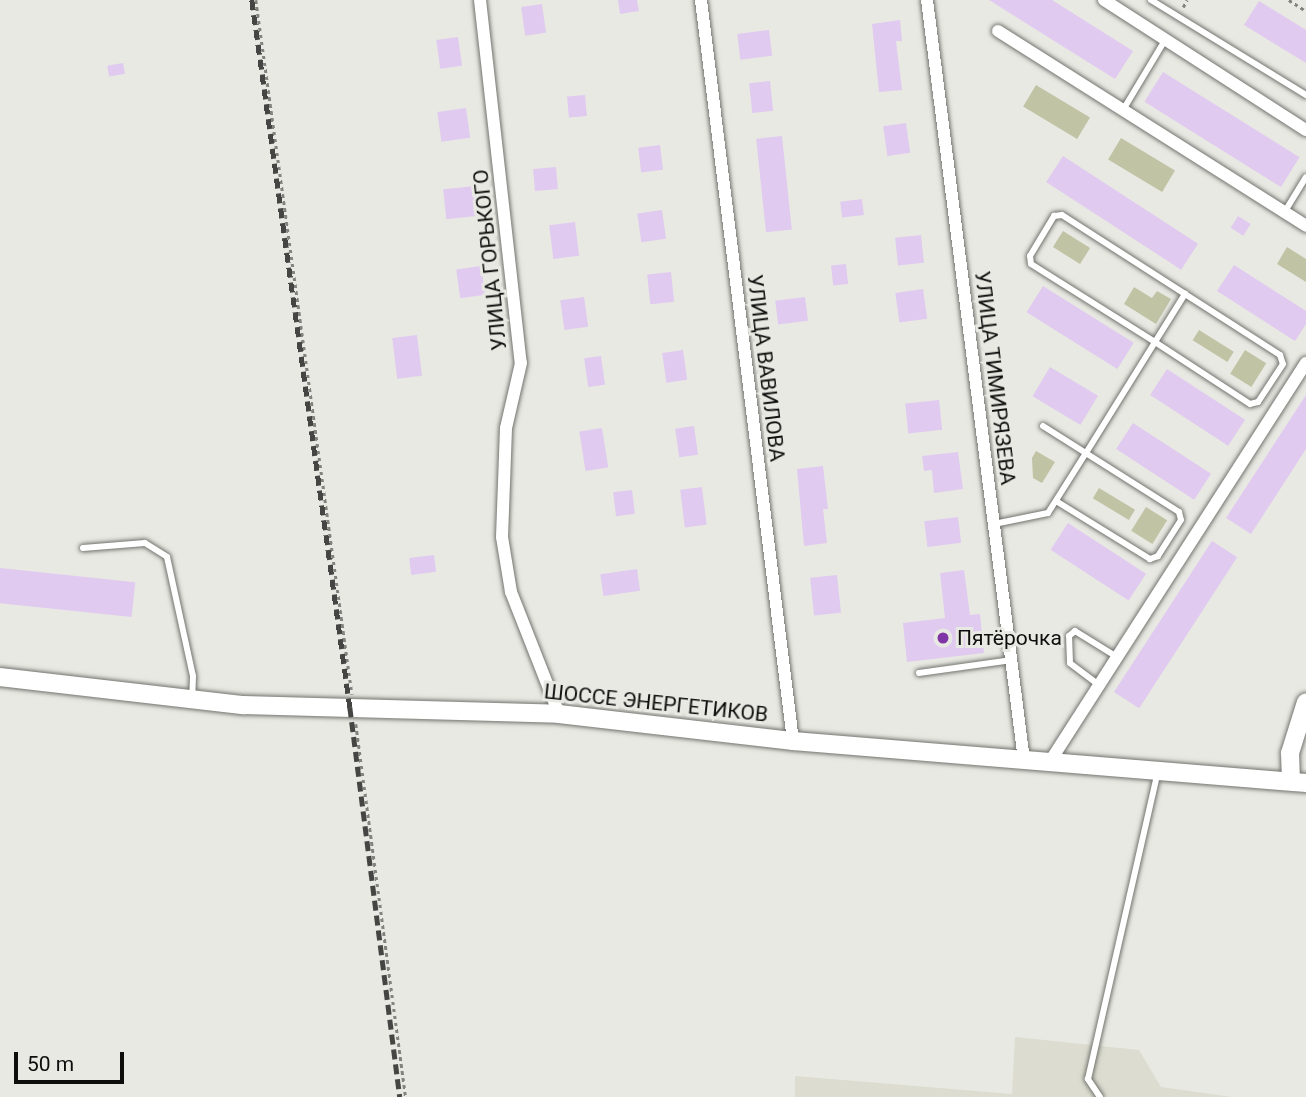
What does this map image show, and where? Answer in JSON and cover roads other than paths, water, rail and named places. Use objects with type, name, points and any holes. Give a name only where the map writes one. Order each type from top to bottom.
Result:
[{"type":"main road","name":"ШОССЕ ЭНЕРГЕТИКОВ","points":[[0,677],[243,705],[559,714],[793,741],[1299,782]]},
{"type":"main road","points":[[1299,782],[1290,753],[1306,702]]},
{"type":"street","name":"УЛИЦА ГОРЬКОГО","points":[[480,0],[522,363],[506,428],[502,537],[511,592],[559,714]]},
{"type":"street","name":"УЛИЦА ВАВИЛОВА","points":[[701,0],[793,741]]},
{"type":"street","name":"УЛИЦА ТИМИРЯЗЕВА","points":[[927,0],[1024,760]]},
{"type":"street","points":[[1104,0],[1304,125]]},
{"type":"street","points":[[998,31],[1306,226]]},
{"type":"street","points":[[1051,760],[1306,363]]},
{"type":"lane","points":[[1151,0],[1306,95]]},
{"type":"lane","points":[[1122,110],[1166,40]]},
{"type":"lane","points":[[1284,213],[1306,177]]},
{"type":"lane","points":[[1062,215],[1280,355],[1283,363],[1258,402],[1250,404],[1155,342],[1031,264],[1030,256],[1054,216],[1062,215]]},
{"type":"lane","points":[[995,524],[1048,513],[1185,294]]},
{"type":"lane","points":[[1043,426],[1179,512],[1181,520],[1158,556],[1150,559],[1056,501]]},
{"type":"lane","points":[[83,548],[145,543],[167,557],[193,676],[192,699]]},
{"type":"lane","points":[[1099,685],[1070,663],[1069,636],[1075,631],[1117,657]]},
{"type":"lane","points":[[919,673],[1012,660]]},
{"type":"lane","points":[[1100,1097],[1088,1079],[1158,769]]},
{"type":"railway","points":[[252,0],[350,707],[400,1097]]},
{"type":"place","name":"Пятёрочка","points":[[943,638]]}]
